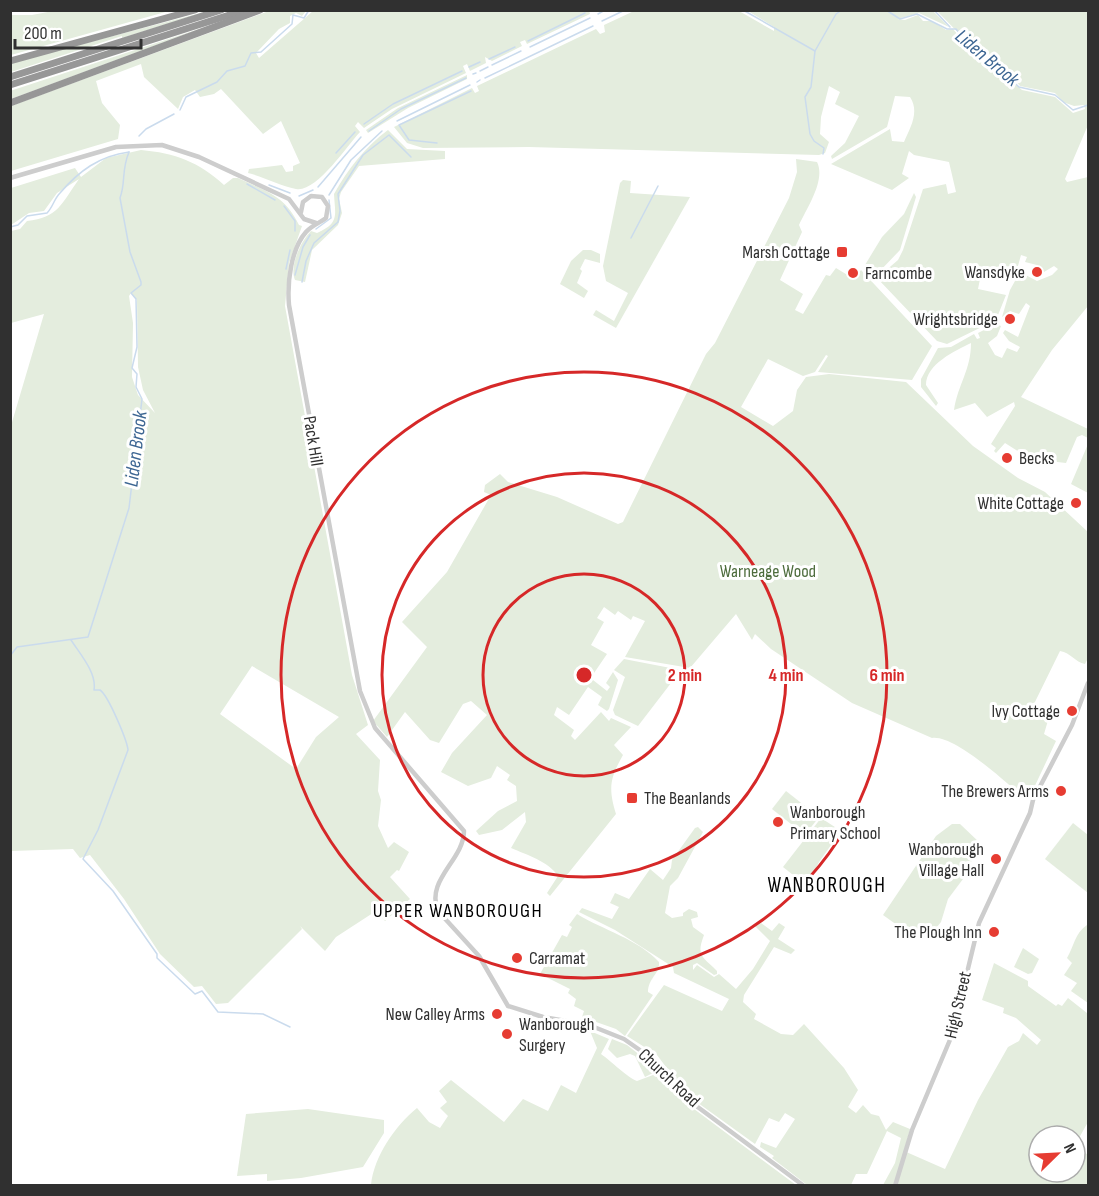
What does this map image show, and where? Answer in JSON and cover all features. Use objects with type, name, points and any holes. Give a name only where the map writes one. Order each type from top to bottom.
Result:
[{"type":"highway","points":[[10,61],[195,10]]},
{"type":"highway","points":[[10,77],[221,10]]},
{"type":"highway","points":[[10,85],[244,10]]},
{"type":"highway","points":[[10,103],[260,10]]},
{"type":"street","points":[[10,178],[116,147],[155,145],[190,153],[289,199],[304,219],[318,223]]},
{"type":"street","points":[[289,199],[317,196],[327,203],[327,216],[305,232]]},
{"type":"street","points":[[301,213],[305,199]]},
{"type":"street","name":"Pack Hill","points":[[304,219],[305,232],[292,266],[289,305],[352,651]]},
{"type":"street","name":"Church Road","points":[[352,651],[365,708],[372,725],[464,831],[462,840],[436,889],[435,903],[439,913],[479,956],[508,1006],[552,1018],[590,1024],[629,1043],[657,1062],[695,1105],[804,1185]]},
{"type":"street","name":"High Street","points":[[895,1185],[912,1130],[952,1035],[979,923],[1030,813],[1033,800],[1059,746],[1072,725],[1089,683]]},
{"type":"green space","points":[[589,10],[590,14],[527,44],[525,40],[520,42],[522,46],[492,61],[485,57],[486,63],[470,71],[467,64],[463,66],[466,73],[392,109],[364,128],[358,122],[355,126],[360,132],[322,176],[304,188],[290,188],[248,173],[249,169],[282,165],[286,172],[293,171],[293,166],[300,163],[281,121],[263,134],[221,89],[214,94],[200,97],[195,90],[183,97],[178,109],[144,77],[141,64],[96,81],[102,103],[120,125],[118,139],[11,171],[11,106],[269,11],[306,11],[302,16],[296,13],[290,16],[290,23],[279,29],[256,53],[259,58],[313,11]]},
{"type":"green space","points":[[53,11],[169,11],[11,55],[11,15],[32,15]]},
{"type":"green space","points":[[208,11],[122,38],[122,36],[11,72],[10,63]]},
{"type":"green space","points":[[634,11],[739,11],[774,31],[774,27],[748,11],[933,11],[949,27],[919,13],[897,19],[905,20],[918,15],[923,21],[932,21],[946,30],[953,29],[979,60],[1007,76],[1022,90],[1055,97],[1073,113],[1085,109],[1084,105],[1074,106],[1063,102],[1055,93],[1020,86],[1009,73],[981,56],[937,11],[1088,11],[1088,125],[1065,179],[1067,182],[1088,177],[1088,306],[1052,350],[1021,397],[1088,429],[1088,438],[1082,435],[1077,437],[1066,463],[1040,460],[1037,463],[1005,443],[996,453],[994,451],[996,448],[991,444],[1015,406],[1014,402],[987,417],[975,403],[954,410],[967,369],[971,343],[942,359],[927,377],[926,385],[938,403],[936,406],[921,387],[921,379],[938,348],[951,347],[974,334],[977,339],[980,338],[978,333],[996,324],[1001,326],[997,336],[988,343],[995,355],[1002,358],[1007,348],[1017,352],[1020,347],[1009,341],[1003,333],[1005,330],[1018,337],[1030,306],[1026,303],[1019,314],[1010,311],[1002,317],[1010,290],[1020,272],[1037,281],[1052,275],[1058,269],[1054,266],[1044,272],[1037,265],[1025,262],[1027,257],[1021,255],[1016,273],[1009,269],[990,272],[982,269],[978,289],[1006,295],[996,320],[947,344],[937,341],[877,278],[898,260],[923,189],[946,184],[948,194],[956,192],[949,162],[914,155],[909,151],[902,174],[909,178],[892,190],[831,164],[890,129],[892,141],[904,142],[914,114],[910,97],[895,96],[887,127],[832,159],[831,156],[845,143],[859,116],[835,104],[840,92],[829,86],[821,117],[820,134],[829,142],[825,153],[819,155],[529,147],[423,148],[407,143],[394,127],[472,88],[475,93],[479,91],[477,86],[596,29],[600,34],[605,32],[604,25]]},
{"type":"green space","points":[[208,26],[11,99],[10,91]]},
{"type":"green space","points":[[467,75],[467,79],[408,108],[368,133],[366,130],[398,108]]},
{"type":"green space","points":[[388,130],[407,149],[445,151],[445,159],[359,166],[341,192],[339,199],[342,213],[338,225],[312,250],[305,282],[295,280],[295,261],[303,241],[311,231],[317,233],[330,226],[335,218],[334,194],[339,185],[364,151]]},
{"type":"green space","points":[[141,150],[176,156],[205,170],[224,185],[233,178],[238,178],[267,191],[288,207],[299,225],[302,226],[289,263],[285,306],[352,675],[368,725],[356,734],[380,760],[378,791],[381,800],[378,826],[388,848],[394,842],[409,852],[399,871],[397,870],[390,877],[410,899],[385,921],[376,911],[336,937],[325,951],[300,926],[302,929],[228,1003],[216,1004],[202,986],[194,987],[160,954],[124,899],[90,855],[80,858],[73,849],[11,851],[10,429],[44,314],[11,323],[11,231],[20,229],[27,221],[53,213],[79,179],[57,193],[44,211],[29,213],[11,225],[11,188],[75,168],[81,177],[106,158]],"holes":[[[131,293],[137,300],[138,367],[143,390],[155,413],[138,395],[132,377],[133,323],[129,296]],[[252,666],[339,717],[316,737],[296,769],[220,714]]]},
{"type":"green space","name":"Warneage Wood","points":[[796,159],[817,162],[819,177],[814,194],[799,225],[802,232],[780,280],[803,294],[795,310],[803,314],[826,275],[830,276],[836,268],[854,279],[861,270],[932,346],[912,380],[818,372],[828,356],[826,355],[815,372],[803,376],[768,359],[741,407],[773,426],[793,411],[797,390],[806,377],[829,374],[906,382],[973,446],[1018,478],[1045,492],[1088,532],[1088,658],[1085,664],[1060,651],[1032,708],[1049,717],[1044,734],[1056,741],[1032,792],[1015,790],[952,743],[932,738],[852,703],[771,649],[755,634],[752,640],[736,614],[690,668],[625,657],[645,621],[633,616],[631,620],[618,611],[615,615],[604,607],[597,618],[604,622],[591,645],[607,654],[592,676],[593,680],[607,691],[610,687],[606,683],[613,672],[618,680],[609,709],[607,711],[598,705],[602,697],[588,687],[569,715],[557,707],[554,715],[574,730],[571,736],[575,740],[601,712],[609,721],[611,718],[631,727],[614,745],[623,755],[615,770],[611,790],[616,814],[550,896],[547,893],[558,876],[554,871],[537,859],[511,848],[526,822],[525,812],[502,830],[479,835],[476,831],[498,811],[517,801],[516,786],[507,780],[510,775],[497,766],[491,778],[468,786],[441,772],[452,753],[487,715],[471,701],[463,704],[439,743],[430,740],[405,712],[387,737],[373,721],[427,647],[402,622],[447,572],[491,495],[484,492],[485,485],[500,474],[508,482],[557,497],[618,524],[623,522],[706,354],[715,343],[789,198],[797,172]]},
{"type":"green space","points":[[623,180],[631,181],[630,193],[690,197],[616,328],[593,315],[596,310],[614,321],[628,293],[606,281],[603,266],[620,183]]},
{"type":"green space","points":[[914,193],[916,197],[900,250],[877,274],[865,265],[882,237],[904,214]]},
{"type":"green space","points":[[583,250],[591,250],[600,254],[600,263],[585,259],[580,269],[582,271],[577,283],[588,291],[584,298],[560,284],[571,261]]},
{"type":"green space","points":[[1088,444],[1088,493],[1071,484]]},
{"type":"green space","points":[[624,659],[681,670],[638,726],[615,715],[613,710],[625,677],[614,670]]},
{"type":"green space","points":[[786,791],[819,817],[805,835],[772,809]]},
{"type":"green space","points":[[821,818],[841,831],[819,862],[807,886],[783,867]]},
{"type":"green space","points":[[1073,823],[1088,835],[1088,893],[1045,859]]},
{"type":"green space","points":[[952,824],[960,824],[980,843],[963,879],[948,899],[941,922],[928,938],[904,930],[883,915],[936,836]]},
{"type":"green space","points":[[698,827],[703,832],[678,878],[670,886],[665,913],[672,918],[683,916],[683,913],[689,909],[697,912],[698,917],[691,919],[693,927],[704,935],[701,952],[717,974],[714,975],[697,963],[693,965],[693,970],[697,965],[714,977],[719,974],[736,989],[753,969],[770,941],[755,926],[761,923],[772,931],[779,923],[785,927],[778,939],[795,950],[791,954],[774,947],[744,995],[743,1002],[756,1014],[754,1019],[781,1034],[793,1035],[804,1024],[844,1068],[858,1090],[848,1107],[856,1113],[863,1105],[871,1114],[879,1116],[886,1130],[893,1122],[910,1129],[904,1151],[945,1169],[978,1100],[1008,1047],[1019,1041],[1023,1033],[1037,1045],[1041,1040],[1016,1018],[1003,1013],[1004,1008],[982,1000],[994,963],[1028,981],[1028,986],[1056,1006],[1058,1004],[1062,1006],[1068,998],[1088,1012],[1088,1122],[1087,1124],[1027,1124],[1027,1184],[1087,1184],[1087,1154],[1088,1185],[883,1185],[895,1163],[901,1138],[887,1131],[867,1174],[856,1174],[851,1185],[807,1185],[772,1158],[774,1156],[760,1147],[761,1142],[776,1148],[795,1119],[785,1113],[779,1122],[769,1118],[755,1144],[687,1095],[657,1055],[627,1036],[664,985],[722,1011],[729,999],[674,973],[673,967],[615,930],[579,912],[582,908],[612,919],[619,907],[610,903],[615,893],[629,899],[650,869],[663,880],[671,868],[672,860]]},
{"type":"green space","points":[[577,914],[631,941],[659,962],[658,970],[648,992],[653,995],[625,1036],[616,1029],[582,1017],[584,1011],[574,1006],[576,999],[568,993],[570,989],[540,974],[562,935],[567,937],[572,927],[569,925]]},
{"type":"green space","points":[[1087,925],[1088,1003],[1071,991],[1077,983],[1064,975],[1072,963],[1067,958],[1075,940]]},
{"type":"green space","points":[[1023,948],[1039,959],[1032,973],[1028,974],[1014,967]]},
{"type":"green space","points":[[590,1031],[609,1039],[601,1054],[629,1076],[637,1081],[661,1072],[682,1100],[796,1185],[371,1185],[376,1163],[387,1142],[417,1108],[429,1122],[440,1128],[448,1116],[440,1108],[447,1102],[439,1091],[451,1080],[504,1122],[523,1099],[548,1111],[561,1085],[576,1093],[597,1048]]},
{"type":"green space","points":[[612,1039],[627,1045],[659,1070],[645,1077],[635,1056],[630,1054],[617,1058],[608,1049]]},
{"type":"green space","points":[[308,1109],[384,1120],[384,1133],[363,1167],[301,1178],[267,1181],[267,1174],[237,1176],[246,1114]]},
{"type":"waterway","name":"Liden Brook","points":[[180,110],[186,97],[217,82],[227,71],[245,66],[251,53],[261,52],[292,24],[293,15],[304,18],[309,10]]},
{"type":"waterway","points":[[598,14],[605,10]]},
{"type":"waterway","points":[[602,21],[625,10]]},
{"type":"waterway","points":[[743,10],[815,51]]},
{"type":"waterway","name":"Liden Brook","points":[[823,154],[824,148],[814,141],[810,134],[805,97],[811,87],[815,51],[836,14],[842,10]]},
{"type":"waterway","name":"Liden Brook","points":[[886,10],[900,19],[917,14],[947,29],[956,29],[980,57],[995,65],[1019,87],[1055,95],[1073,110],[1088,105]]},
{"type":"waterway","name":"Liden Brook","points":[[934,10],[950,27]]},
{"type":"waterway","points":[[528,41],[585,13]]},
{"type":"waterway","points":[[530,47],[590,18]]},
{"type":"waterway","points":[[485,78],[593,26]]},
{"type":"waterway","points":[[489,59],[515,47]]},
{"type":"waterway","points":[[492,65],[521,51]]},
{"type":"waterway","points":[[469,67],[480,62]]},
{"type":"waterway","points":[[480,71],[488,67]]},
{"type":"waterway","points":[[364,124],[393,104],[462,71]]},
{"type":"waterway","points":[[369,131],[401,109],[466,78]]},
{"type":"waterway","points":[[397,121],[470,85]]},
{"type":"waterway","points":[[437,143],[409,140],[399,125],[471,91]]},
{"type":"waterway","name":"Liden Brook","points":[[139,136],[146,129],[174,114]]},
{"type":"waterway","points":[[329,195],[351,160],[382,131]]},
{"type":"waterway","points":[[336,153],[355,132]]},
{"type":"waterway","points":[[302,282],[306,261],[314,243],[338,222],[340,211],[338,194],[363,155],[389,135],[411,157]]},
{"type":"waterway","points":[[318,187],[361,137]]},
{"type":"waterway","name":"Liden Brook","points":[[10,227],[18,225],[27,216],[47,213],[58,195],[82,171],[108,157],[129,152]]},
{"type":"waterway","name":"Liden Brook","points":[[10,656],[17,647],[88,637],[129,508],[142,399],[136,387],[137,374],[132,368],[137,347],[136,299],[131,293],[141,285],[141,282],[130,252],[120,198],[129,152]]},
{"type":"waterway","points":[[247,184],[275,200]]},
{"type":"waterway","points":[[269,185],[290,193]]},
{"type":"waterway","points":[[631,238],[658,186]]},
{"type":"waterway","points":[[299,196],[313,190]]},
{"type":"waterway","points":[[316,229],[331,218],[329,200]]},
{"type":"waterway","points":[[284,206],[295,221],[295,231]]},
{"type":"waterway","points":[[295,275],[303,247],[310,235]]},
{"type":"waterway","points":[[286,269],[290,250]]},
{"type":"waterway","points":[[71,640],[90,670],[94,690],[100,690],[112,709],[128,750],[98,830],[83,859],[113,891],[157,954],[157,958],[195,994],[202,991],[218,1012],[263,1014],[290,1027]]},
{"type":"place","name":"Marsh Cottage","points":[[842,252]]},
{"type":"place","name":"Wansdyke","points":[[1037,272]]},
{"type":"place","name":"Farncombe","points":[[853,273]]},
{"type":"place","name":"Wrightsbridge","points":[[1010,319]]},
{"type":"place","name":"Becks","points":[[1007,458]]},
{"type":"place","name":"White Cottage","points":[[1076,503]]},
{"type":"place","name":"Ivy Cottage","points":[[1072,711]]},
{"type":"place","name":"The Brewers Arms","points":[[1061,791]]},
{"type":"place","name":"The Beanlands","points":[[632,798]]},
{"type":"place","name":"Wanborough Primary School","points":[[778,822]]},
{"type":"place","name":"Wanborough Village Hall","points":[[996,859]]},
{"type":"place","name":"The Plough Inn","points":[[994,932]]},
{"type":"place","name":"Carramat","points":[[517,958]]},
{"type":"place","name":"New Calley Arms","points":[[497,1014]]},
{"type":"place","name":"Wanborough Surgery","points":[[507,1034]]},
{"type":"district","name":"WANBOROUGH","points":[[827,885]]},
{"type":"district","name":"UPPER WANBOROUGH","points":[[458,911]]}]
